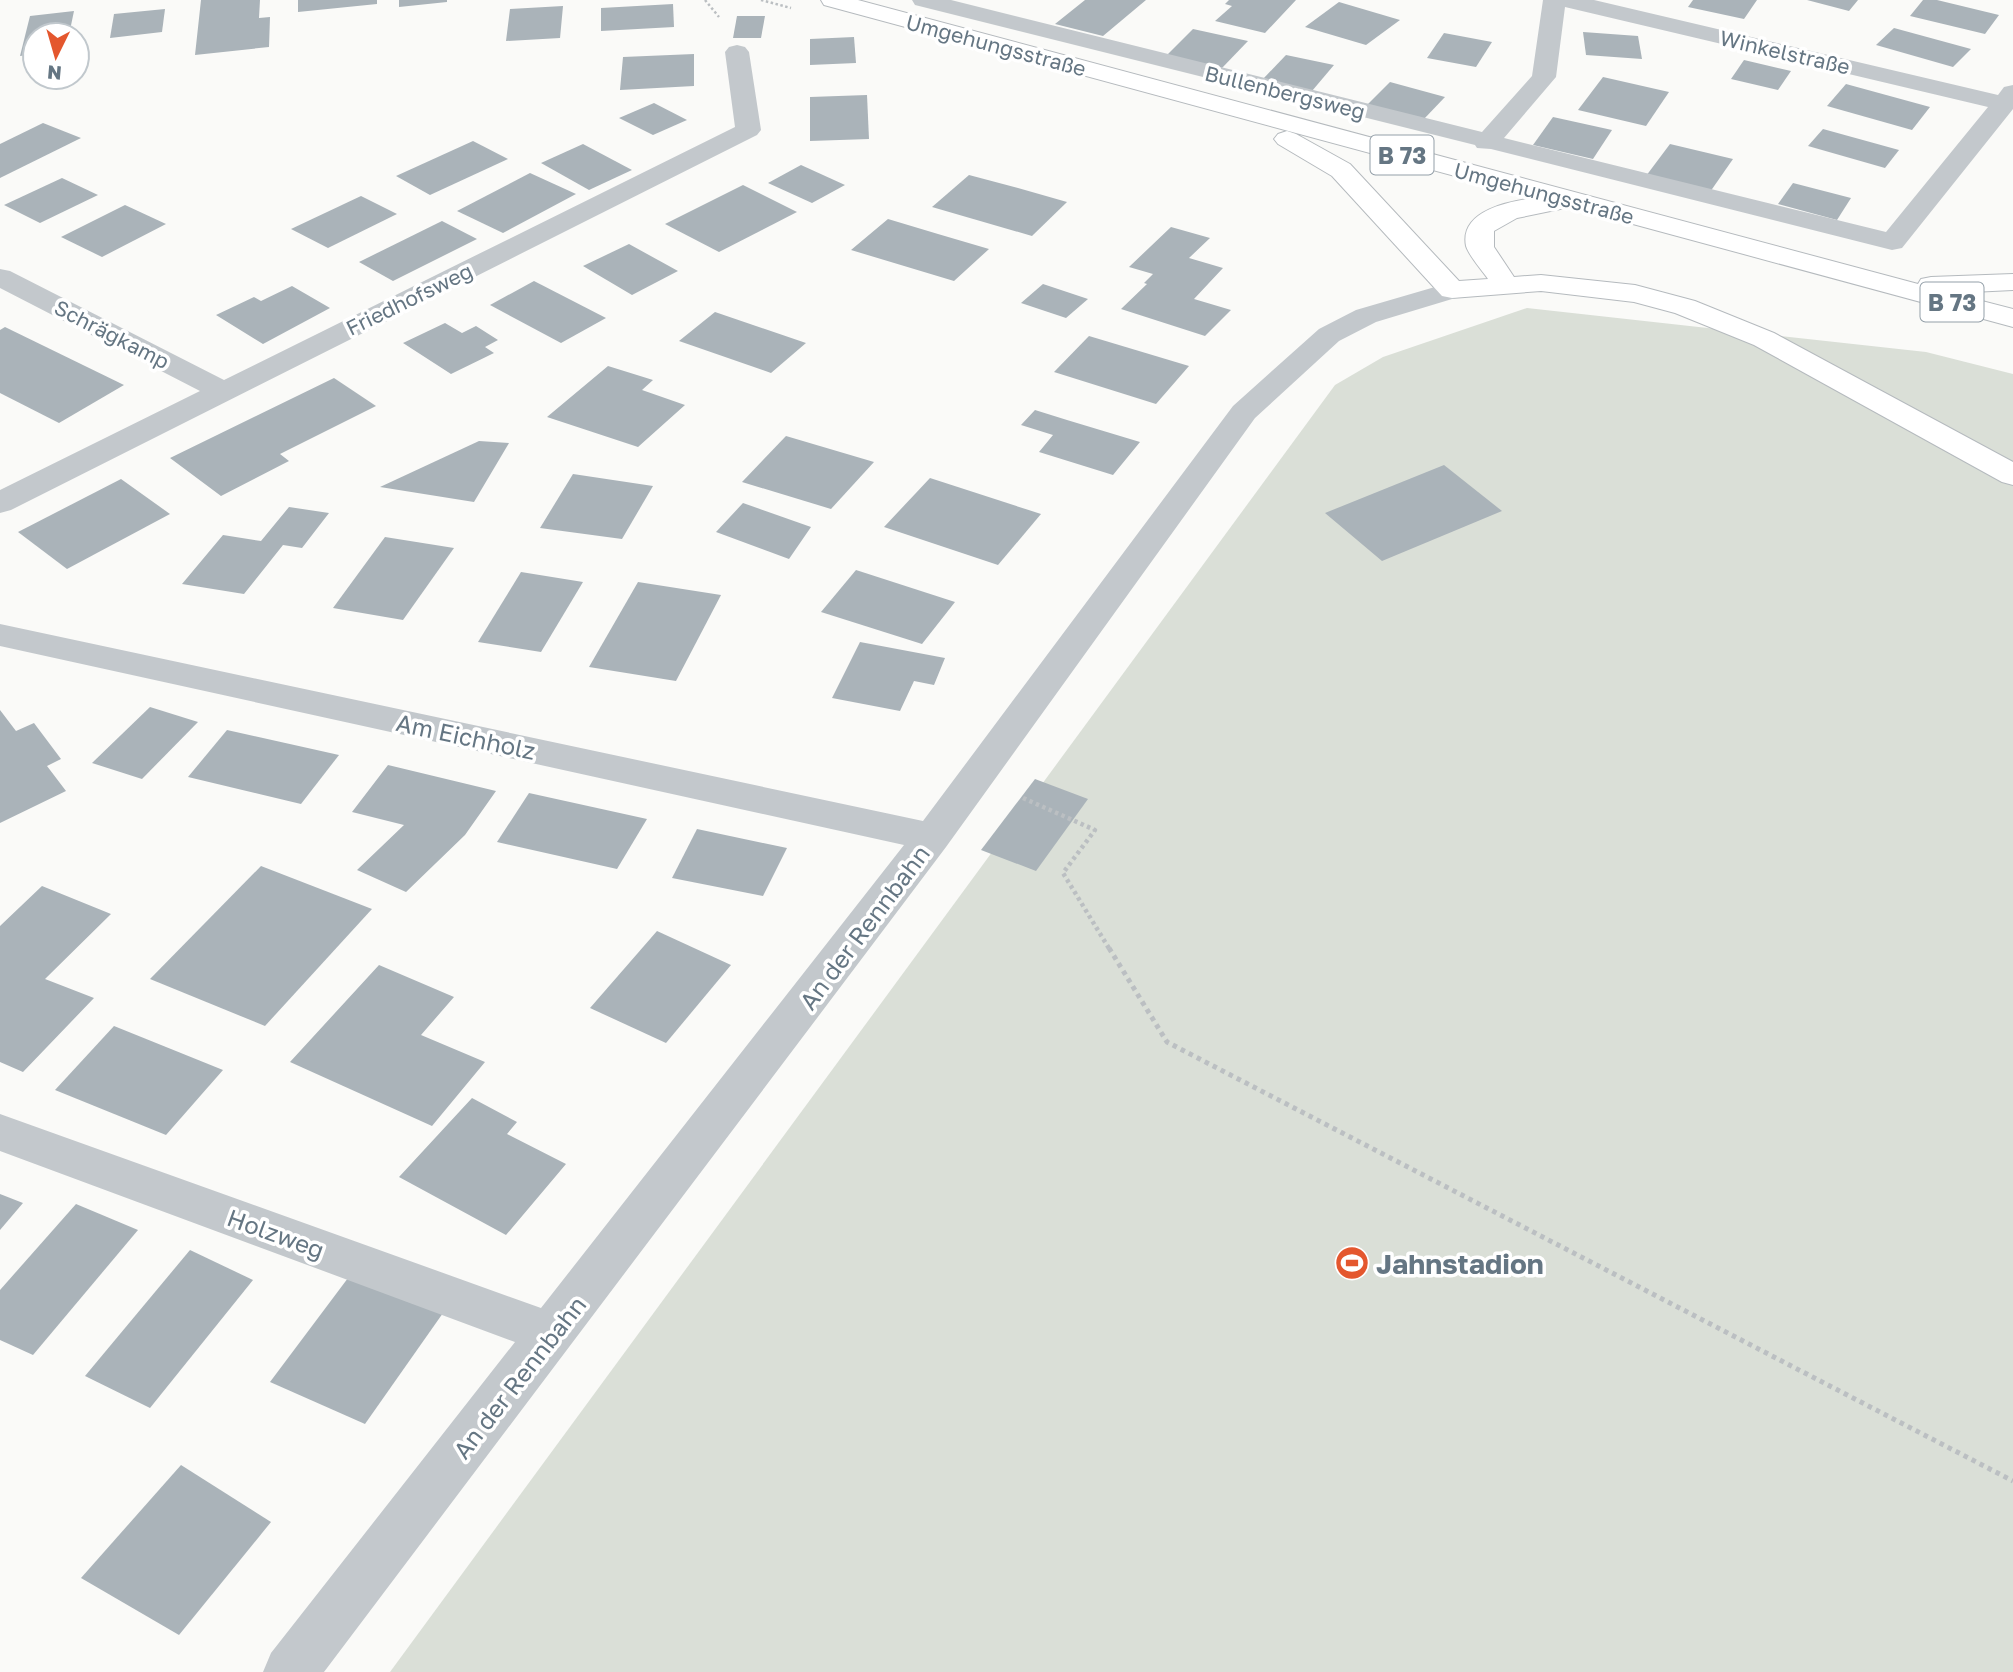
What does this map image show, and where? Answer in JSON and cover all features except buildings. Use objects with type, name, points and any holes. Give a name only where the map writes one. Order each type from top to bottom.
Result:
[{"type":"main road","name":"Umgehungsstraße","points":[[832,0],[1232,110],[2013,318]]},
{"type":"main road","points":[[1232,110],[1341,170],[1452,290]]},
{"type":"main road","points":[[1506,285],[1480,247],[1481,228],[1490,219],[1511,210],[1572,201]]},
{"type":"main road","points":[[1890,286],[2013,282]]},
{"type":"main road","name":"An der Rennbahn","points":[[1452,290],[1541,283],[1593,287],[1685,307],[1764,339],[2013,475]]},
{"type":"street","name":"Bullenbergsweg","points":[[923,0],[1486,143],[1892,242],[2009,98]]},
{"type":"street","points":[[1486,143],[1544,77],[1554,0]]},
{"type":"street","name":"Winkelstraße","points":[[1564,0],[2009,98]]},
{"type":"street","name":"Friedhofsweg","points":[[0,503],[748,130],[737,52]]},
{"type":"street","name":"Schrägkamp","points":[[0,277],[223,391]]},
{"type":"street","name":"An der Rennbahn","points":[[290,1672],[932,838],[1244,412],[1329,335],[1376,312],[1452,290]]},
{"type":"street","name":"Am Eichholz","points":[[0,635],[932,838]]},
{"type":"street","name":"Holzweg","points":[[0,1132],[552,1334]]},
{"type":"path","points":[[1031,801],[1095,830],[1063,873],[1167,1042],[2013,1481]]},
{"type":"shaded area","name":"Jahnstadion","points":[[1527,308],[1926,352],[2013,374],[2013,1672],[390,1672],[1335,385],[1383,357]]},
{"type":"place","name":"Jahnstadion","points":[[1352,1263]]}]
